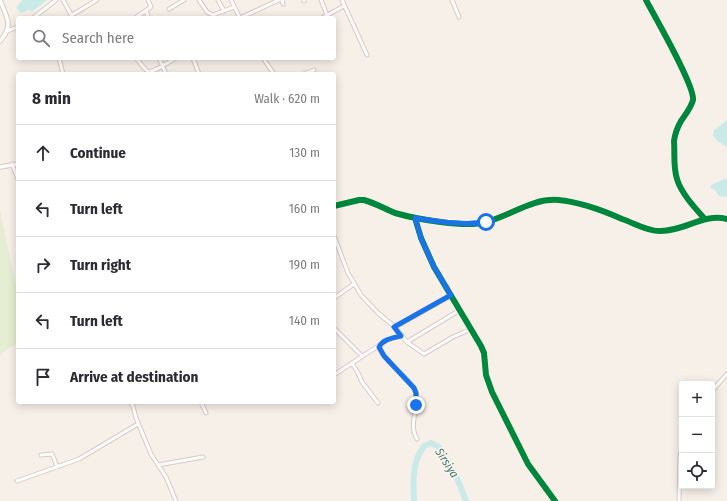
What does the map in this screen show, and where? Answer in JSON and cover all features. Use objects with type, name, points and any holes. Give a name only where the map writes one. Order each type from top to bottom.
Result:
[{"type":"street","points":[[0,0],[9,24],[7,31],[0,41]]},
{"type":"street","points":[[36,16],[56,0]]},
{"type":"street","points":[[63,0],[72,16],[97,0]]},
{"type":"street","points":[[138,16],[151,7],[148,0]]},
{"type":"street","points":[[169,10],[184,0]]},
{"type":"street","points":[[199,0],[210,14],[213,15],[234,7]]},
{"type":"street","points":[[218,0],[224,11]]},
{"type":"street","points":[[231,0],[239,16]]},
{"type":"street","points":[[244,16],[279,0]]},
{"type":"street","points":[[321,0],[327,15],[344,6]]},
{"type":"street","points":[[342,0],[367,55]]},
{"type":"street","points":[[452,0],[459,17]]},
{"type":"street","points":[[646,0],[679,62],[692,95],[691,104],[677,128],[674,141],[677,180],[687,197],[704,218]]},
{"type":"street","points":[[146,11],[149,16]]},
{"type":"street","points":[[7,31],[16,28]]},
{"type":"street","points":[[60,60],[63,72]]},
{"type":"street","points":[[138,60],[149,72],[154,71],[170,60]]},
{"type":"street","points":[[160,60],[165,72]]},
{"type":"street","points":[[194,60],[198,72]]},
{"type":"street","points":[[264,60],[273,72]]},
{"type":"street","points":[[309,72],[314,70]]},
{"type":"street","points":[[12,164],[16,174]]},
{"type":"street","points":[[0,167],[16,164]]},
{"type":"street","points":[[336,206],[364,200],[397,213],[415,218],[451,223],[475,224],[486,222],[541,202],[553,200],[569,202],[607,212],[653,231],[667,231],[681,228],[704,218],[727,218]]},
{"type":"street","points":[[415,218],[421,238],[434,267],[484,353],[486,375],[492,392],[517,444],[528,464],[555,501]]},
{"type":"street","points":[[336,241],[354,284],[368,303],[394,327],[407,342],[424,354],[453,337],[471,329]]},
{"type":"street","points":[[336,297],[354,284]]},
{"type":"street","points":[[394,327],[451,295]]},
{"type":"street","points":[[407,342],[460,310]]},
{"type":"street","points":[[336,330],[362,356]]},
{"type":"street","points":[[336,374],[391,338],[401,336]]},
{"type":"street","points":[[381,344],[379,347],[384,356],[412,385],[416,393],[413,428],[416,439]]},
{"type":"street","points":[[352,363],[362,382],[378,403]]},
{"type":"street","points":[[715,388],[727,374]]},
{"type":"street","points":[[131,404],[138,424],[158,465],[166,477],[176,501]]},
{"type":"street","points":[[202,404],[206,413]]},
{"type":"street","points":[[17,482],[79,459],[138,424]]},
{"type":"street","points":[[679,501],[682,453]]},
{"type":"street","points":[[41,455],[52,454],[57,466]]},
{"type":"street","points":[[158,465],[203,457]]},
{"type":"green space","points":[[0,210],[16,286],[16,344],[0,354]]},
{"type":"water","points":[[22,0],[47,0],[33,11],[28,10],[21,13],[16,8]]},
{"type":"water","points":[[727,120],[727,147],[718,142],[713,135],[714,130]]},
{"type":"water","points":[[727,178],[727,197],[719,196],[715,190],[711,188],[711,185]]},
{"type":"waterway","name":"Sirsiya","points":[[414,501],[415,466],[419,453],[426,445],[431,443],[439,447],[455,473],[466,501]]},
{"type":"cycle path","points":[[646,0],[665,35],[692,92],[692,103],[677,129],[675,136],[675,170],[682,190],[704,218]]},
{"type":"cycle path","points":[[336,206],[364,200],[395,213],[427,220],[477,224],[495,219],[530,204],[548,200],[558,200],[591,207],[654,231],[668,231],[710,218],[727,219]]},
{"type":"cycle path","points":[[415,218],[421,238],[434,267],[481,346],[484,353],[486,375],[492,392],[528,464],[555,501]]},
{"type":"route","points":[[416,405],[416,393],[414,388],[393,367],[381,352],[379,347],[386,340],[401,336],[394,327],[451,295],[434,267],[421,238],[415,218],[451,223],[475,224],[486,222]]}]
